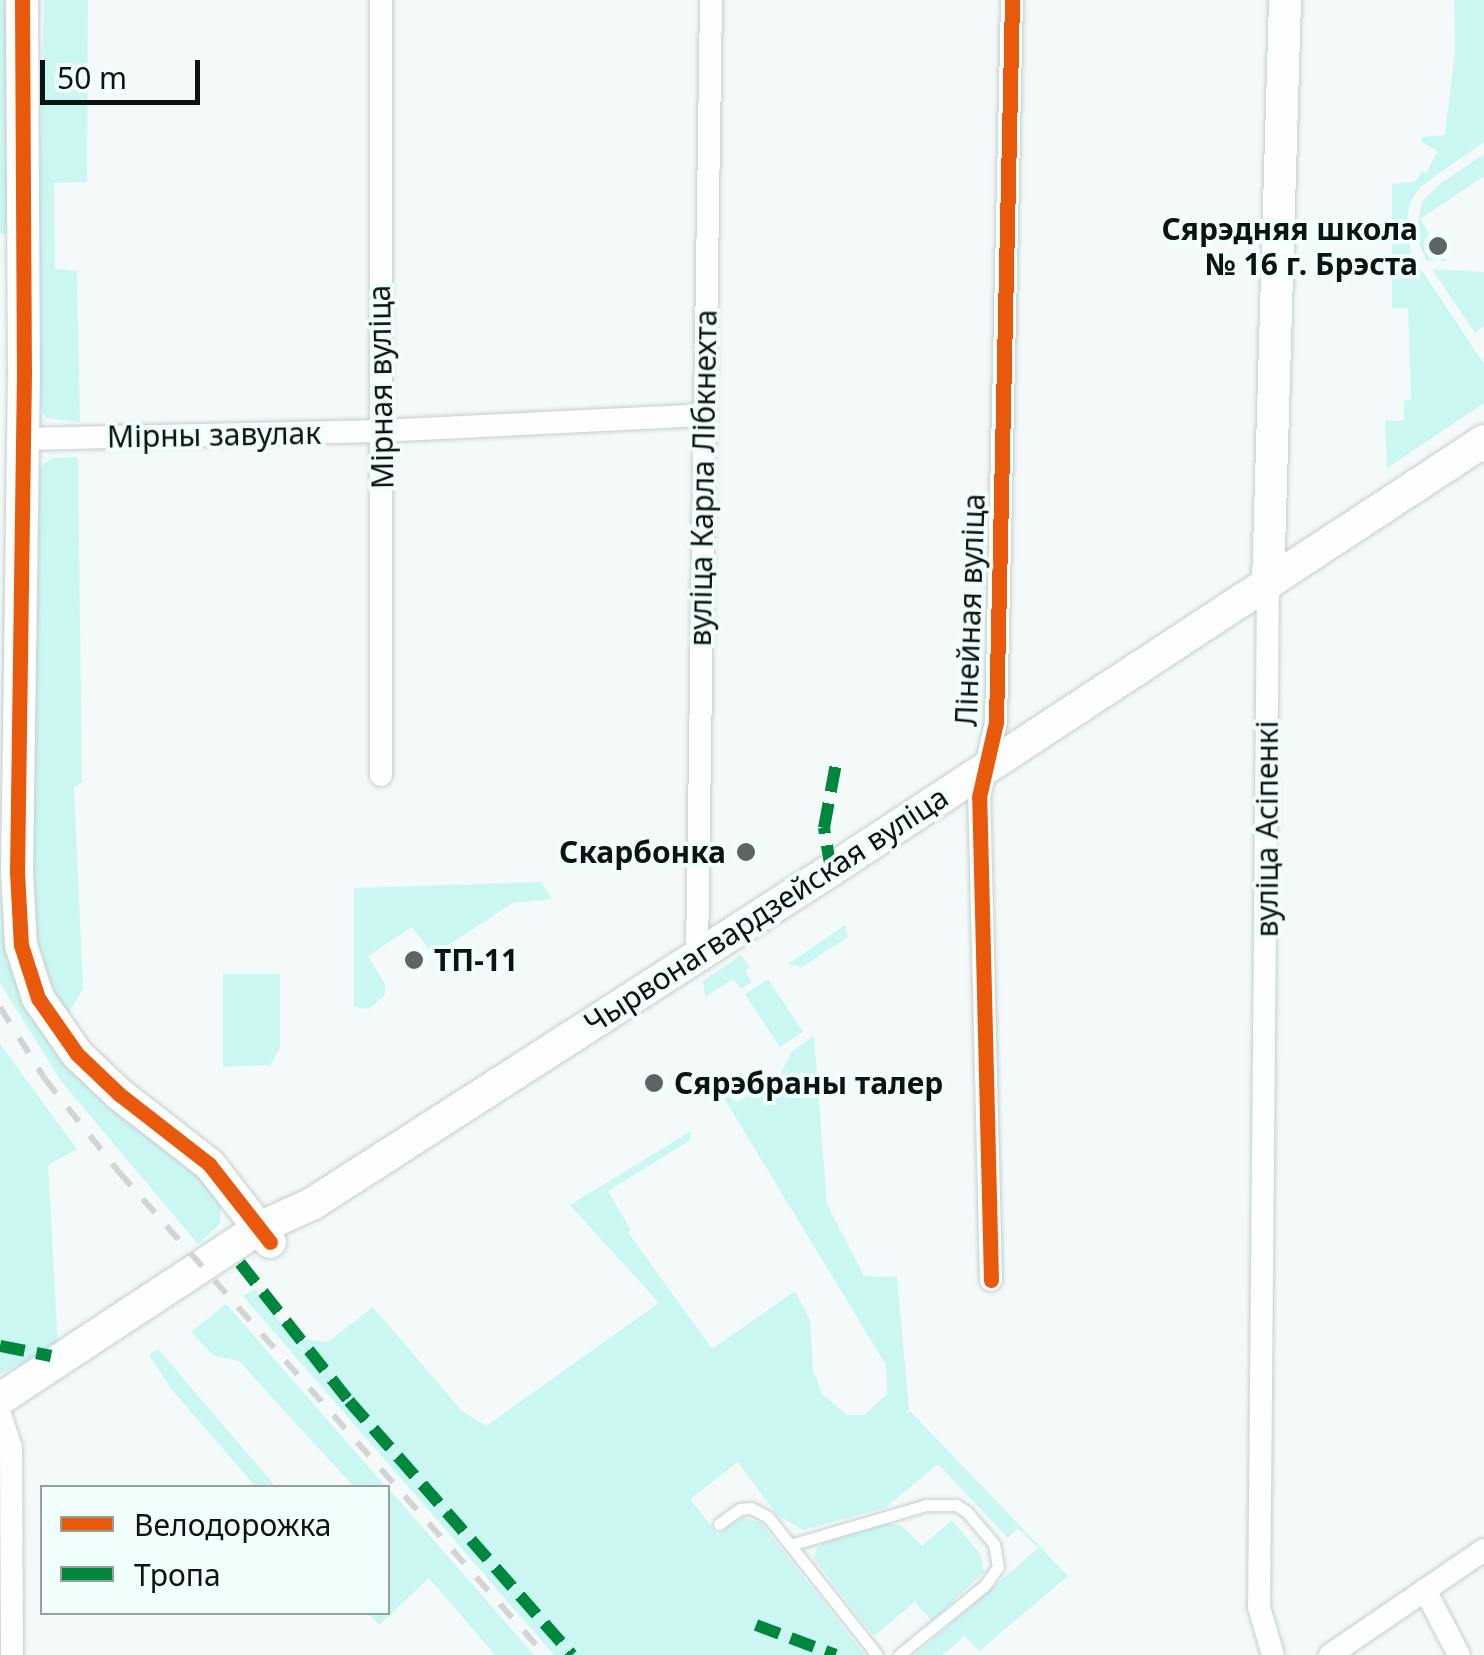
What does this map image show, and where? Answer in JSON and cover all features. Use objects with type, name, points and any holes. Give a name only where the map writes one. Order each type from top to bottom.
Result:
[{"type":"main road","points":[[22,0],[24,438],[17,872],[27,972],[38,998],[77,1054],[118,1094],[208,1164],[264,1235]]},
{"type":"main road","name":"вуліца Асіпенкі","points":[[1268,584],[1285,0]]},
{"type":"main road","name":"Чырвонагвардзейская вуліца","points":[[1,1415],[264,1235],[1484,441]]},
{"type":"street","name":"Мірная вуліца","points":[[381,0],[381,775]]},
{"type":"street","name":"вуліца Карла Лібкнехта","points":[[698,955],[711,0]]},
{"type":"street","name":"Лінейная вуліца","points":[[991,1280],[979,797],[996,722],[1012,0]]},
{"type":"street","name":"Мірны завулак","points":[[24,438],[379,431],[704,415]]},
{"type":"street","name":"вуліца Асіпенкі","points":[[1268,584],[1259,1608],[1273,1655]]},
{"type":"street","points":[[1,1415],[11,1447],[12,1655]]},
{"type":"street","points":[[1330,1655],[1484,1550]]},
{"type":"street","points":[[1425,1590],[1459,1655]]},
{"type":"lane","points":[[790,1545],[926,1505],[956,1505],[966,1511],[994,1544],[998,1567],[984,1586],[899,1655]]},
{"type":"lane","points":[[720,1524],[740,1509],[760,1510],[877,1655]]},
{"type":"shaded area","points":[[0,0],[12,0],[14,234],[0,234]]},
{"type":"shaded area","points":[[44,0],[88,0],[87,182],[54,183],[55,269],[77,271],[80,422],[46,418],[34,394]]},
{"type":"shaded area","name":"Сярэдняя школа № 16 г. Брэста","points":[[1454,0],[1484,0],[1484,142],[1420,187],[1410,203],[1405,230],[1413,257],[1484,364],[1484,403],[1387,468],[1385,421],[1404,420],[1404,401],[1411,400],[1408,308],[1392,308],[1392,184],[1416,181],[1422,171],[1426,173],[1438,151],[1421,142],[1422,137],[1445,135],[1455,51]]},
{"type":"shaded area","points":[[1484,154],[1484,176],[1420,219],[1446,261],[1426,260],[1415,235],[1422,202],[1437,186]]},
{"type":"shaded area","points":[[1432,269],[1484,272],[1484,326],[1475,333]]},
{"type":"shaded area","points":[[78,457],[82,782],[74,788],[83,988],[67,1017],[41,963],[31,908],[38,469],[52,458]]},
{"type":"shaded area","points":[[3,554],[11,963],[222,1203],[220,1224],[198,1244],[61,1081],[0,983]]},
{"type":"shaded area","points":[[541,882],[552,899],[513,903],[444,948],[428,948],[412,927],[368,956],[385,984],[385,995],[369,1009],[354,1007],[354,888]]},
{"type":"shaded area","points":[[845,925],[848,937],[802,967],[788,964]]},
{"type":"shaded area","points":[[741,955],[750,967],[745,971],[752,982],[741,989],[733,979],[705,997],[703,981]]},
{"type":"shaded area","points":[[223,974],[280,974],[280,1048],[270,1065],[223,1067]]},
{"type":"shaded area","points":[[768,979],[803,1032],[780,1047],[745,994]]},
{"type":"shaded area","points":[[814,1036],[827,1204],[864,1276],[897,1277],[909,1410],[905,1414],[910,1411],[1068,1576],[979,1651],[965,1636],[942,1655],[915,1655],[1038,1548],[1018,1528],[1008,1538],[938,1464],[885,1508],[803,1530],[776,1514],[738,1462],[690,1499],[718,1535],[742,1518],[760,1522],[865,1655],[554,1655],[243,1296],[255,1289],[291,1337],[328,1342],[373,1307],[462,1411],[486,1426],[659,1303],[570,1205],[691,1131],[689,1141],[608,1191],[631,1230],[628,1232],[712,1349],[795,1291],[810,1320],[813,1370],[822,1394],[847,1415],[864,1415],[887,1394],[886,1365],[707,1070],[736,1103],[779,1077],[792,1051]]},
{"type":"shaded area","points":[[0,1044],[77,1149],[48,1165],[58,1346],[0,1374]]},
{"type":"shaded area","points":[[226,1304],[384,1485],[352,1485],[239,1361],[214,1356],[191,1332]]},
{"type":"shaded area","points":[[158,1349],[274,1485],[254,1485],[172,1390],[149,1355]]},
{"type":"shaded area","points":[[390,1490],[534,1655],[495,1655],[429,1578],[390,1615]]},
{"type":"shaded area","points":[[952,1520],[980,1554],[984,1572],[932,1621],[915,1602],[874,1636],[814,1559],[816,1549],[825,1542],[889,1523],[902,1526],[922,1546]]},
{"type":"shaded area","points":[[370,1615],[390,1615],[379,1625]]},
{"type":"railway","points":[[0,1007],[45,1079],[119,1172],[545,1655]]},
{"type":"marked path","points":[[831,870],[824,828],[836,763]]},
{"type":"marked path","points":[[240,1263],[349,1401],[572,1655]]},
{"type":"marked path","points":[[0,1346],[51,1356]]},
{"type":"marked path","points":[[756,1625],[836,1655]]},
{"type":"cycle path","points":[[22,0],[24,372],[17,872],[21,945],[38,998],[77,1054],[119,1094],[209,1164],[270,1242]]},
{"type":"cycle path","points":[[991,1280],[979,797],[996,722],[1012,0]]},
{"type":"place","name":"Сярэдняя школа № 16 г. Брэста","points":[[1438,246]]},
{"type":"place","name":"Скарбонка","points":[[746,852]]},
{"type":"place","name":"ТП-11","points":[[414,960]]},
{"type":"place","name":"Сярэбраны талер","points":[[654,1083]]}]
